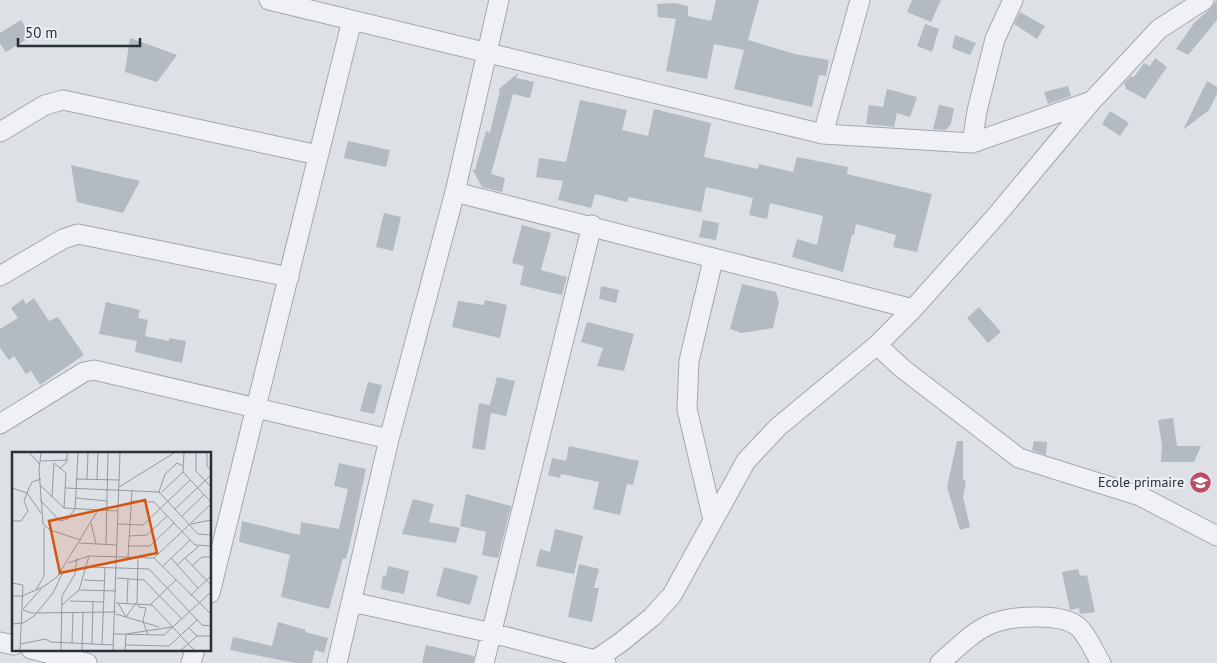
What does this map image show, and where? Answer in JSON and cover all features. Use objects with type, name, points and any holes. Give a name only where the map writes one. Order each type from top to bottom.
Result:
[{"type":"street","points":[[269,0],[823,134],[972,143],[1091,102]]},
{"type":"street","points":[[337,663],[389,439],[455,192],[499,0]]},
{"type":"street","points":[[972,143],[977,111],[995,39],[1013,0]]},
{"type":"street","points":[[352,602],[492,633],[601,661],[652,617],[672,595],[746,461],[778,427],[877,345],[913,309],[996,216],[1091,102],[1159,29],[1181,0]]},
{"type":"street","points":[[1159,29],[1204,0]]},
{"type":"street","points":[[823,134],[854,1]]},
{"type":"street","points":[[211,589],[352,20]]},
{"type":"street","points":[[0,132],[46,105],[63,100],[318,155]]},
{"type":"street","points":[[455,192],[592,225],[713,260],[913,309]]},
{"type":"street","points":[[484,663],[592,225]]},
{"type":"street","points":[[0,276],[68,236],[78,234],[288,277]]},
{"type":"street","points":[[713,260],[689,360],[687,409],[713,520]]},
{"type":"street","points":[[877,345],[903,369],[1019,458],[1140,496],[1217,536]]},
{"type":"street","points":[[0,424],[90,370],[257,406],[389,439]]},
{"type":"street","points":[[940,663],[978,628],[1012,617],[1053,618],[1078,626],[1101,663]]},
{"type":"street","points":[[35,650],[87,663]]},
{"type":"street","points":[[191,663],[195,650]]},
{"type":"building","points":[[716,0],[759,0],[748,40],[795,54],[829,60],[826,76],[819,75],[812,107],[734,89],[744,50],[714,44],[707,79],[666,71],[676,19],[658,17],[657,4],[674,3],[688,6],[688,16],[711,21]]},
{"type":"building","points":[[912,0],[941,0],[931,22],[907,12]]},
{"type":"building","points":[[1217,0],[1217,20],[1188,55],[1176,49],[1194,23]]},
{"type":"building","points":[[1020,12],[1045,26],[1037,39],[1014,24]]},
{"type":"building","points":[[21,20],[31,37],[6,52],[0,44],[0,33]]},
{"type":"building","points":[[925,24],[939,29],[932,52],[917,46]]},
{"type":"building","points":[[955,35],[976,43],[970,55],[952,48]]},
{"type":"building","points":[[130,38],[177,55],[157,82],[125,72]]},
{"type":"building","points":[[1155,58],[1167,67],[1145,99],[1126,89],[1124,83],[1131,76],[1134,77],[1144,63],[1150,66]]},
{"type":"building","points":[[518,73],[516,78],[534,82],[530,98],[513,94],[491,174],[505,178],[502,192],[482,187],[472,169],[475,170],[486,131],[490,133],[500,90],[498,90]]},
{"type":"building","points":[[1207,81],[1217,87],[1217,94],[1209,110],[1183,130]]},
{"type":"building","points":[[1068,86],[1071,96],[1048,104],[1044,92]]},
{"type":"building","points":[[887,89],[917,97],[910,117],[897,113],[894,127],[866,124],[869,105],[883,107]]},
{"type":"building","points":[[580,100],[627,110],[622,130],[648,136],[654,109],[711,123],[704,157],[758,169],[759,164],[793,172],[797,157],[848,167],[847,174],[932,194],[917,252],[893,247],[896,235],[856,224],[843,272],[792,257],[797,239],[817,245],[823,216],[770,203],[767,219],[749,215],[753,198],[706,187],[701,212],[629,197],[627,202],[595,194],[591,208],[558,200],[563,181],[536,177],[539,158],[566,162]]},
{"type":"building","points":[[939,105],[954,108],[951,124],[946,130],[933,129]]},
{"type":"building","points":[[1110,111],[1129,123],[1120,136],[1102,124]]},
{"type":"building","points":[[348,141],[390,150],[386,167],[344,158]]},
{"type":"building","points":[[71,165],[140,181],[123,213],[77,202]]},
{"type":"building","points":[[384,213],[401,217],[393,251],[376,247]]},
{"type":"building","points":[[703,220],[719,223],[716,240],[699,237]]},
{"type":"building","points":[[522,225],[551,233],[541,270],[567,277],[562,295],[520,285],[524,266],[512,263]]},
{"type":"building","points":[[742,284],[776,292],[779,302],[773,328],[741,333],[730,329]]},
{"type":"building","points":[[601,286],[619,290],[616,303],[599,299]]},
{"type":"building","points":[[34,298],[49,321],[58,317],[84,355],[40,385],[31,371],[26,374],[14,356],[9,360],[0,348],[0,329],[18,318],[11,308],[23,299],[26,304]]},
{"type":"building","points":[[485,300],[507,305],[500,338],[452,327],[458,301],[484,305]]},
{"type":"building","points":[[106,302],[140,310],[138,318],[148,320],[145,336],[169,341],[169,338],[186,341],[182,363],[135,352],[137,341],[99,334]]},
{"type":"building","points":[[979,307],[1001,332],[988,343],[967,318]]},
{"type":"building","points":[[587,322],[634,334],[624,371],[597,366],[603,348],[581,342]]},
{"type":"building","points":[[497,377],[515,381],[506,416],[491,413],[485,450],[472,448],[479,403],[490,405]]},
{"type":"building","points":[[368,382],[382,385],[374,414],[360,411]]},
{"type":"building","points":[[1173,418],[1177,446],[1201,446],[1194,462],[1161,462],[1162,445],[1158,420]]},
{"type":"building","points":[[957,441],[963,441],[963,480],[966,481],[963,497],[970,527],[960,530],[947,487]]},
{"type":"building","points":[[1034,441],[1047,442],[1046,455],[1032,450]]},
{"type":"building","points":[[569,446],[639,461],[633,485],[627,484],[620,515],[593,509],[599,482],[561,474],[560,478],[548,475],[552,458],[566,461]]},
{"type":"building","points":[[339,463],[366,469],[350,544],[346,559],[343,558],[329,609],[281,597],[290,555],[239,542],[242,521],[300,535],[301,522],[339,529],[348,489],[334,486]]},
{"type":"building","points":[[466,494],[511,506],[498,558],[482,555],[486,532],[460,526]]},
{"type":"building","points":[[413,499],[434,504],[429,522],[460,528],[456,543],[402,534]]},
{"type":"building","points":[[555,529],[583,536],[574,574],[536,566],[540,549],[550,552]]},
{"type":"building","points":[[579,564],[599,569],[594,588],[599,588],[592,622],[568,617]]},
{"type":"building","points":[[388,566],[409,571],[404,594],[381,589],[383,575],[386,576]]},
{"type":"building","points":[[444,567],[478,576],[470,605],[436,596]]},
{"type":"building","points":[[1078,569],[1080,576],[1087,575],[1095,612],[1080,614],[1079,608],[1070,610],[1062,572]]},
{"type":"building","points":[[278,622],[328,638],[324,653],[315,650],[312,663],[295,663],[230,650],[233,637],[272,646]]},
{"type":"building","points":[[426,645],[474,656],[473,663],[422,663]]},
{"type":"place","name":"Ecole primaire","points":[[1200,482]]}]
